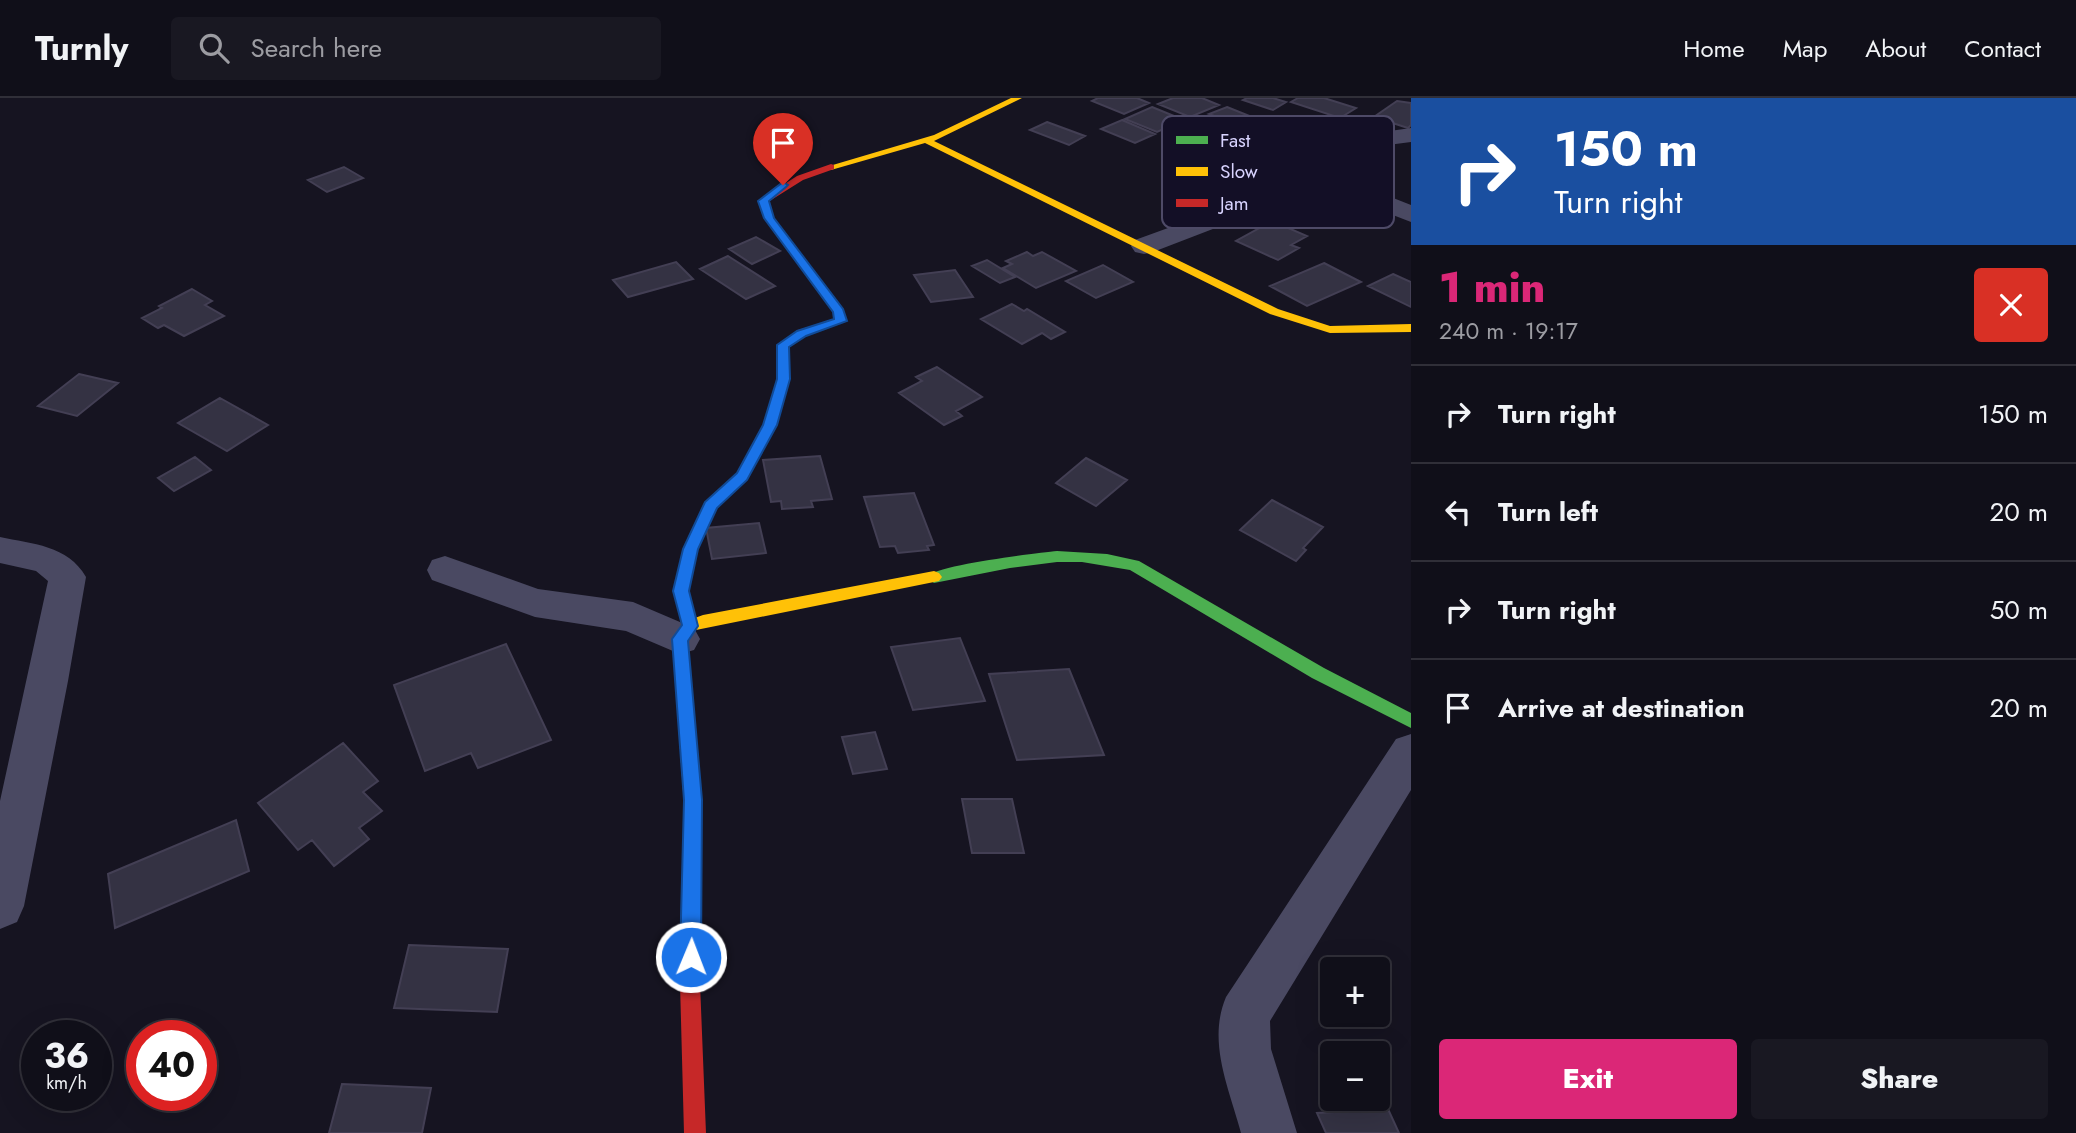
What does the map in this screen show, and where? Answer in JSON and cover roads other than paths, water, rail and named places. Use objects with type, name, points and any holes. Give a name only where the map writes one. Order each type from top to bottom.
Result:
[{"type":"street","points":[[695,1133],[690,983],[693,800],[681,591],[691,549],[710,505],[742,476],[770,425],[783,379],[783,345],[802,333],[841,321],[839,312],[769,218],[763,201],[783,185],[841,163],[927,141],[1018,98]]},
{"type":"street","points":[[927,141],[1014,186],[1144,246],[1222,289],[1323,329],[1411,328]]},
{"type":"street","points":[[1394,207],[1411,214]]},
{"type":"street","points":[[1144,246],[1191,228]]},
{"type":"street","points":[[0,550],[47,560],[67,578],[0,906]]},
{"type":"street","points":[[685,633],[703,621],[1049,555],[1103,557],[1135,565],[1318,673],[1411,722]]},
{"type":"street","points":[[445,570],[536,603],[634,617],[685,633]]},
{"type":"street","points":[[1269,1133],[1244,1049],[1244,1015],[1411,752]]}]
